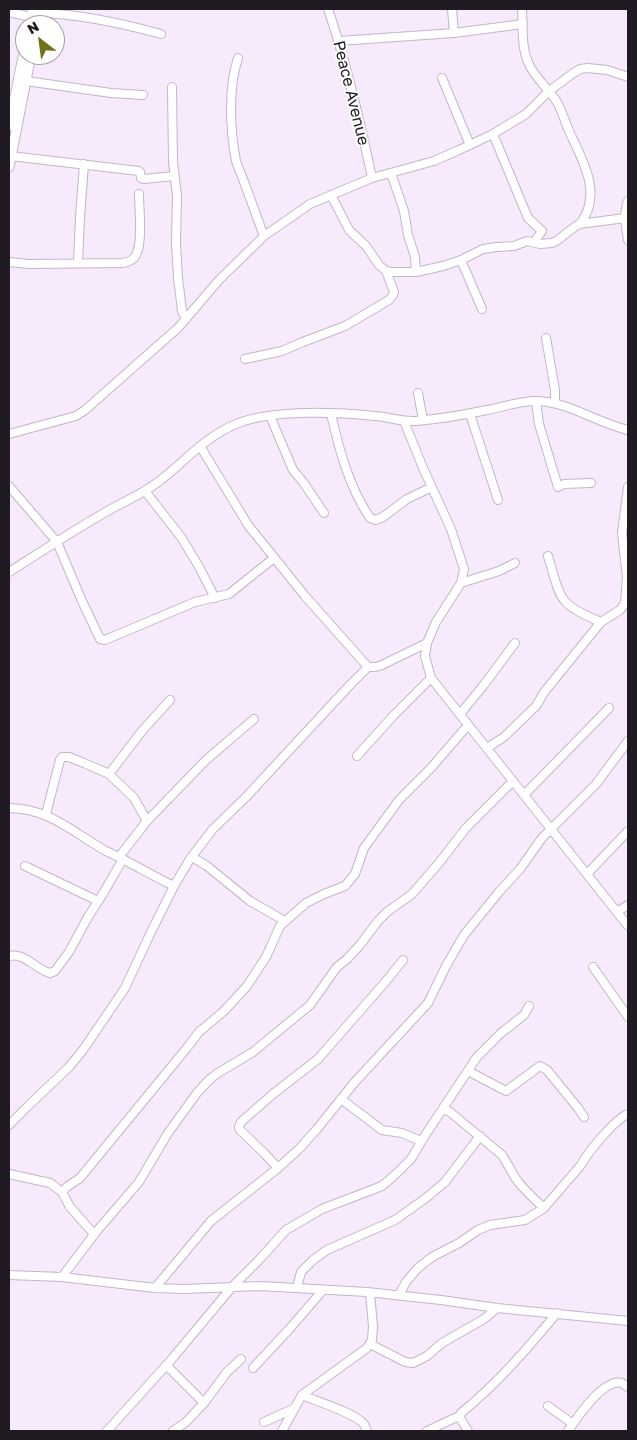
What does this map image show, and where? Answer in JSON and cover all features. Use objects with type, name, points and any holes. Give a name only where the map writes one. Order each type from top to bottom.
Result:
[{"type":"street","name":"Peace Avenue","points":[[328,9],[339,42],[372,178]]},
{"type":"street","points":[[452,9],[454,33]]},
{"type":"street","points":[[522,9],[524,46],[530,68],[561,108],[564,120],[587,170],[591,195],[586,216],[580,224]]},
{"type":"street","points":[[9,12],[28,15]]},
{"type":"street","points":[[43,15],[60,13],[132,26],[161,34]]},
{"type":"street","points":[[339,42],[454,33],[523,24]]},
{"type":"street","points":[[238,58],[232,91],[234,148],[237,163],[264,236]]},
{"type":"street","points":[[9,126],[21,65]]},
{"type":"street","points":[[9,167],[29,65]]},
{"type":"street","points":[[9,434],[76,416],[85,410],[186,319],[218,280],[264,236],[310,204],[372,178],[434,161],[493,134],[526,114],[549,91],[580,70],[588,68],[607,70],[628,77]]},
{"type":"street","points":[[442,78],[470,145]]},
{"type":"street","points":[[26,81],[111,93],[143,95]]},
{"type":"street","points":[[172,87],[173,162],[177,196],[176,243],[178,278],[182,311],[186,319]]},
{"type":"street","points":[[493,134],[528,218],[542,231],[534,242]]},
{"type":"street","points":[[10,156],[139,171],[144,179],[174,176]]},
{"type":"street","points":[[78,263],[84,164]]},
{"type":"street","points":[[391,173],[404,211],[408,235],[415,257],[416,272]]},
{"type":"street","points":[[9,262],[29,264],[128,262],[136,257],[140,228],[139,194]]},
{"type":"street","points":[[245,359],[282,351],[345,326],[389,300],[393,295],[394,292],[386,271],[379,265],[366,246],[349,230],[331,195]]},
{"type":"street","points":[[628,201],[625,210],[628,240]]},
{"type":"street","points":[[386,271],[416,272],[443,266],[484,249],[497,246],[514,246],[527,241],[540,244],[552,242],[558,240],[569,230],[580,224],[625,218]]},
{"type":"street","points":[[461,260],[482,308]]},
{"type":"street","points":[[546,338],[555,390],[555,403]]},
{"type":"street","points":[[418,393],[423,420]]},
{"type":"street","points":[[536,401],[539,424],[558,487],[564,484],[591,483]]},
{"type":"street","points":[[9,572],[100,515],[145,491],[214,435],[237,424],[261,417],[287,414],[331,414],[393,418],[404,421],[423,420],[470,414],[536,401],[555,403],[571,408],[617,428],[628,430]]},
{"type":"street","points":[[331,414],[338,445],[346,468],[370,518],[376,520],[383,517],[407,499],[432,487]]},
{"type":"street","points":[[470,414],[498,500]]},
{"type":"street","points":[[270,416],[293,470],[324,513]]},
{"type":"street","points":[[404,421],[451,529],[464,568],[460,583],[436,622],[427,643],[426,656],[431,678],[628,926]]},
{"type":"street","points":[[200,446],[248,526],[305,596],[368,667]]},
{"type":"street","points":[[9,486],[57,542],[100,639],[105,640],[195,602],[229,594],[274,558]]},
{"type":"street","points":[[487,748],[504,737],[536,706],[600,622],[620,610],[625,603],[627,577],[622,533],[628,487]]},
{"type":"street","points":[[145,491],[181,537],[215,598]]},
{"type":"street","points":[[548,556],[561,598],[579,613],[600,622]]},
{"type":"street","points":[[460,583],[499,571],[515,563]]},
{"type":"street","points":[[9,1125],[69,1068],[88,1043],[125,988],[174,886],[192,857],[213,829],[368,667],[382,665],[427,643]]},
{"type":"street","points":[[460,714],[515,643]]},
{"type":"street","points":[[357,756],[431,678]]},
{"type":"street","points":[[109,774],[142,731],[170,700]]},
{"type":"street","points":[[524,795],[609,708]]},
{"type":"street","points":[[9,956],[14,955],[29,960],[44,972],[50,973],[55,971],[69,952],[121,858],[147,821],[206,760],[254,719]]},
{"type":"street","points":[[62,1192],[80,1178],[199,1032],[224,1011],[247,986],[266,957],[280,926],[306,903],[345,886],[355,874],[364,848],[399,800],[431,768],[468,725]]},
{"type":"street","points":[[155,1288],[211,1221],[299,1149],[354,1082],[428,1003],[464,935],[498,892],[520,869],[542,838],[596,784],[628,741]]},
{"type":"street","points":[[46,814],[62,757],[84,763],[109,774],[134,798],[147,821]]},
{"type":"street","points":[[62,1277],[94,1234],[139,1182],[168,1133],[197,1093],[209,1080],[253,1052],[310,1005],[337,967],[347,960],[378,921],[412,894],[466,828],[512,782]]},
{"type":"street","points":[[9,808],[46,814],[77,831],[105,850],[174,886]]},
{"type":"street","points":[[587,874],[628,831]]},
{"type":"street","points":[[192,857],[207,866],[242,894],[285,921]]},
{"type":"street","points":[[25,866],[98,901]]},
{"type":"street","points":[[617,912],[628,905]]},
{"type":"street","points":[[278,1168],[240,1130],[241,1122],[323,1053],[403,960]]},
{"type":"street","points":[[593,967],[628,1017]]},
{"type":"street","points":[[107,1431],[232,1287],[286,1230],[322,1209],[382,1186],[411,1159],[421,1141],[486,1047],[524,1015],[530,1006]]},
{"type":"street","points":[[468,1071],[506,1092],[540,1066],[544,1067],[584,1117]]},
{"type":"street","points":[[341,1099],[382,1130],[402,1133],[421,1141]]},
{"type":"street","points":[[443,1109],[450,1112],[502,1155],[514,1177],[526,1192],[544,1208]]},
{"type":"street","points":[[399,1295],[406,1282],[418,1268],[432,1257],[459,1243],[478,1230],[490,1225],[525,1220],[544,1208],[614,1124],[628,1114]]},
{"type":"street","points":[[297,1287],[301,1272],[312,1260],[327,1250],[395,1220],[426,1198],[445,1182],[480,1136]]},
{"type":"street","points":[[9,1174],[50,1183],[62,1192],[70,1207],[94,1234]]},
{"type":"street","points":[[9,1275],[62,1277],[155,1288],[184,1289],[260,1286],[370,1292],[497,1308],[628,1321]]},
{"type":"street","points":[[253,1368],[323,1290]]},
{"type":"street","points":[[282,1431],[302,1395],[361,1353],[370,1344],[373,1326],[370,1292]]},
{"type":"street","points":[[370,1344],[405,1362],[413,1363],[427,1356],[442,1343],[484,1319],[497,1308]]},
{"type":"street","points":[[427,1431],[459,1416],[502,1377],[557,1314]]},
{"type":"street","points":[[173,1431],[186,1422],[204,1403],[227,1372],[241,1359]]},
{"type":"street","points":[[166,1365],[204,1403]]},
{"type":"street","points":[[568,1431],[604,1388],[614,1383],[621,1383],[628,1387]]},
{"type":"street","points":[[302,1395],[358,1419],[364,1424],[367,1431]]},
{"type":"street","points":[[548,1406],[573,1424]]},
{"type":"street","points":[[264,1422],[294,1408]]},
{"type":"street","points":[[459,1416],[468,1431]]}]
